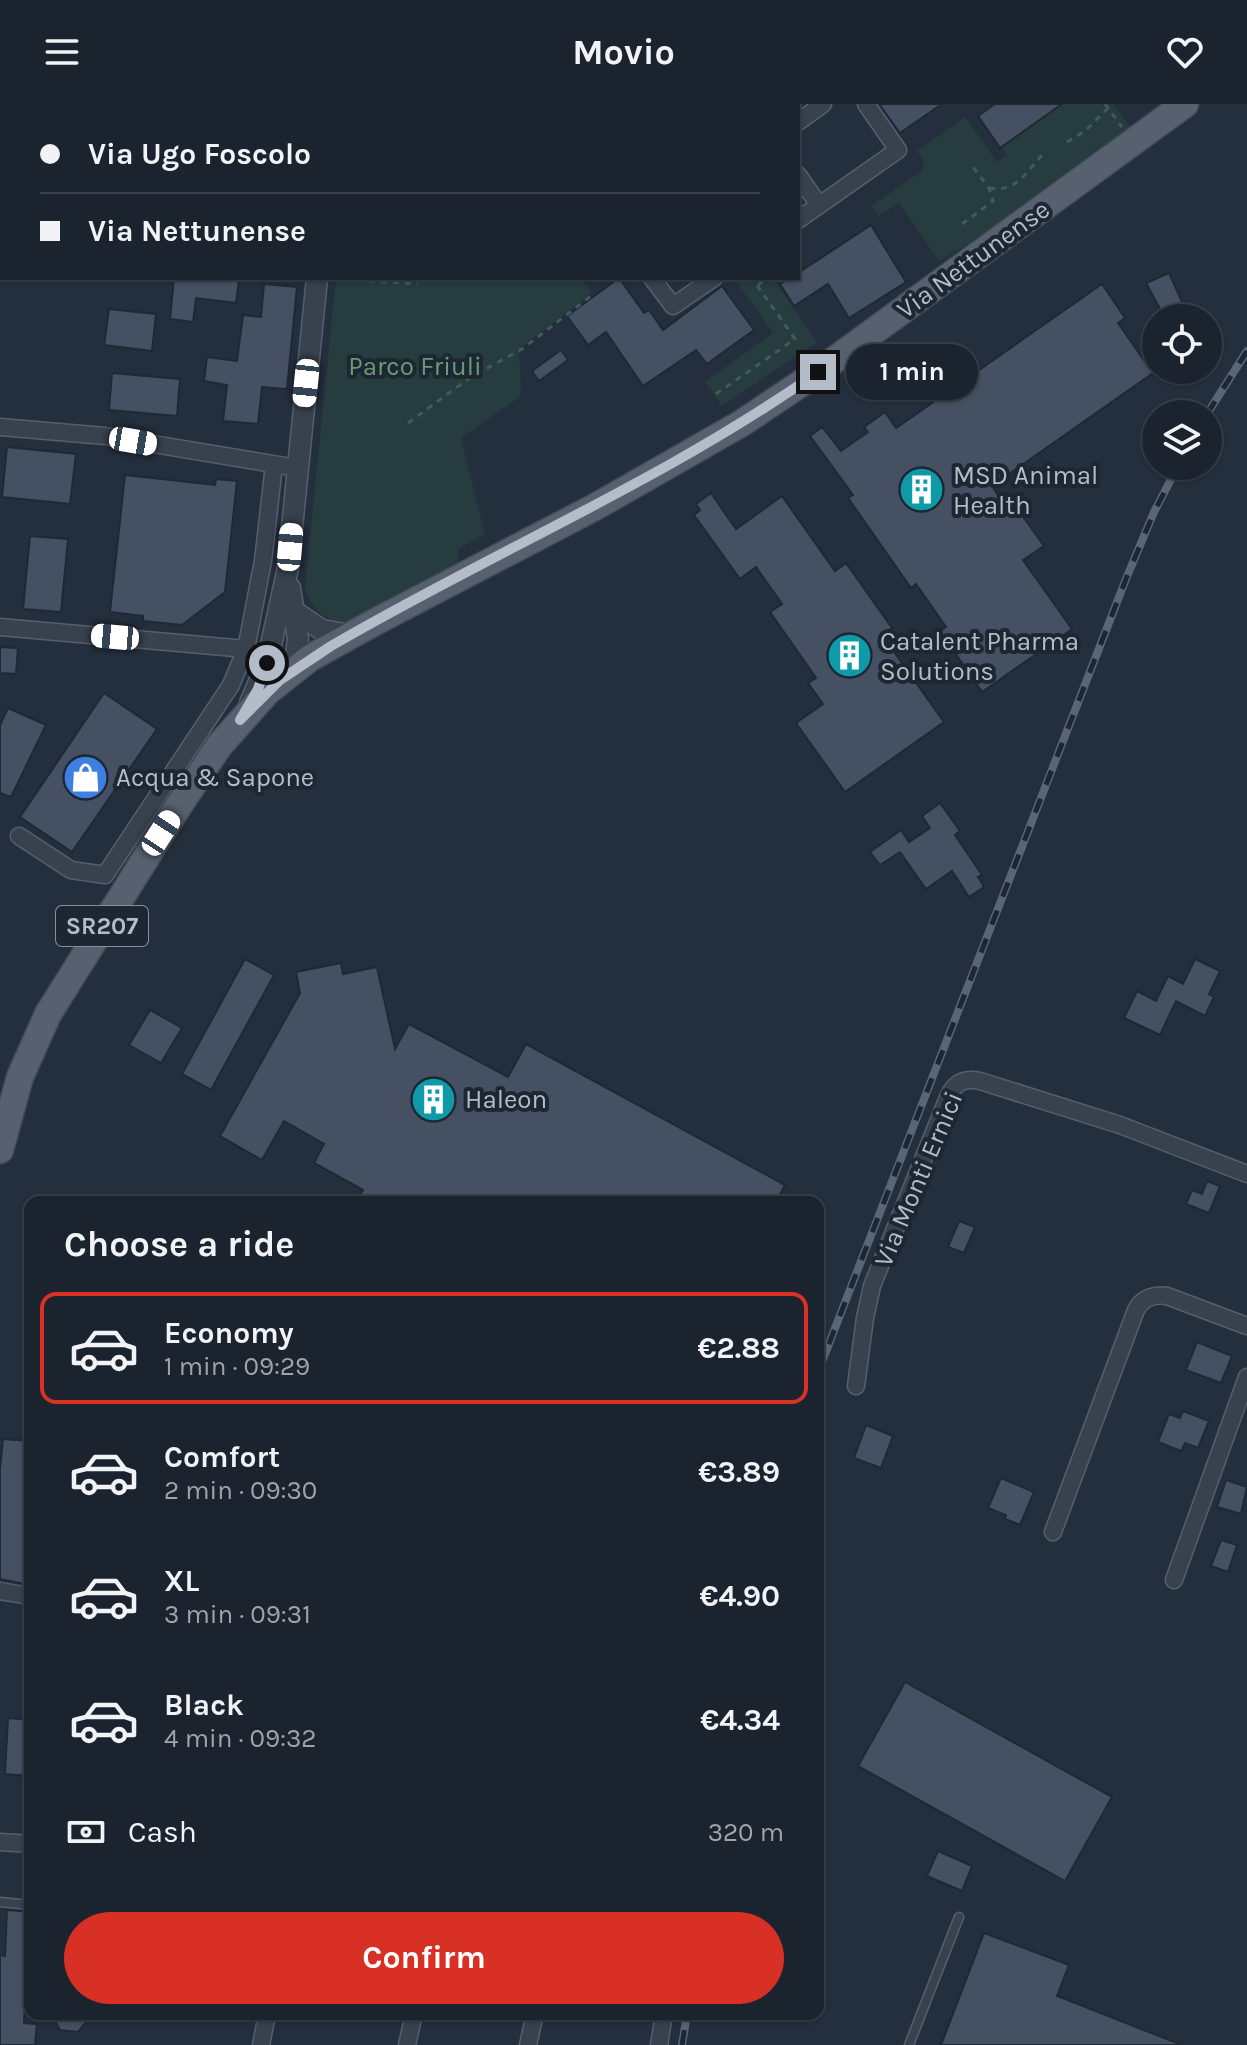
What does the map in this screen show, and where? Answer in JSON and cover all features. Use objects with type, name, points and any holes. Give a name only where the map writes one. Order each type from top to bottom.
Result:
[{"type":"main road","name":"Via Nettunense","points":[[0,1150],[20,1077],[48,1014],[176,810],[240,720],[267,692],[294,669],[350,635],[595,507],[781,398],[1185,104]]},
{"type":"street","points":[[800,121],[823,104]]},
{"type":"street","points":[[800,219],[898,150],[866,104]]},
{"type":"street","points":[[800,178],[819,205]]},
{"type":"street","points":[[240,720],[258,689],[282,615],[317,280]]},
{"type":"street","points":[[654,280],[673,306],[711,280]]},
{"type":"street","points":[[0,427],[105,436],[297,468]]},
{"type":"street","points":[[19,836],[71,870],[105,875],[231,685],[246,649],[263,561],[274,465]]},
{"type":"street","points":[[255,607],[322,630],[350,635]]},
{"type":"street","points":[[282,615],[298,639],[294,669]]},
{"type":"street","points":[[0,627],[246,649]]},
{"type":"street","name":"Via Monti Ernici","points":[[856,1386],[867,1307],[876,1275],[949,1095],[962,1081],[980,1081],[1099,1118],[1247,1174]]},
{"type":"street","points":[[1053,1532],[1138,1305],[1153,1296],[1167,1296],[1247,1326]]},
{"type":"street","points":[[1174,1580],[1247,1377]]},
{"type":"street","points":[[0,1591],[24,1595]]},
{"type":"street","points":[[0,1842],[24,1844]]},
{"type":"street","points":[[261,2045],[266,2020]]},
{"type":"street","points":[[407,2045],[413,2020]]},
{"type":"street","points":[[528,2045],[534,2020]]},
{"type":"street","points":[[659,2045],[663,2020]]},
{"type":"lane","points":[[0,1902],[24,1904]]},
{"type":"lane","points":[[909,2045],[959,1917]]},
{"type":"path","points":[[1067,142],[1085,131],[1106,106],[1123,128]]},
{"type":"path","points":[[989,188],[1004,188],[1017,183],[1046,151]]},
{"type":"path","points":[[962,224],[993,201],[989,188],[973,167]]},
{"type":"path","points":[[350,280],[418,284]]},
{"type":"path","points":[[716,394],[795,339],[754,280]]},
{"type":"path","points":[[758,285],[765,280]]},
{"type":"path","points":[[408,423],[471,377],[522,349],[595,293]]},
{"type":"green space","points":[[1063,104],[1114,104],[1130,127],[1002,225],[939,261],[899,203],[878,216],[871,206],[922,171],[924,161],[917,151],[965,117],[997,162],[1007,155],[1002,147]]},
{"type":"green space","name":"Parco Friuli","points":[[336,280],[582,280],[592,293],[519,349],[521,396],[461,438],[485,534],[458,549],[458,567],[344,623],[319,612],[305,588]]},
{"type":"green space","points":[[774,280],[817,342],[722,406],[705,382],[773,333],[736,281]]},
{"type":"building","points":[[879,104],[942,104],[900,133]]},
{"type":"building","points":[[995,104],[1062,104],[1000,148],[978,116]]},
{"type":"building","points":[[871,225],[906,282],[849,318],[828,284],[794,306],[780,284],[787,280],[800,280],[800,272]]},
{"type":"building","points":[[1169,273],[1183,304],[1157,304],[1146,283]]},
{"type":"building","points":[[174,280],[239,280],[236,303],[196,298],[193,322],[170,319]]},
{"type":"building","points":[[620,280],[644,313],[649,310],[663,330],[722,286],[754,330],[707,364],[696,350],[643,386],[606,332],[588,345],[567,316]]},
{"type":"building","points":[[264,284],[297,287],[287,389],[262,387],[258,424],[223,421],[227,385],[204,381],[207,357],[237,361],[243,315],[261,317]]},
{"type":"building","name":"MSD Animal Health","points":[[1102,284],[1125,318],[1118,323],[1142,357],[1142,381],[992,486],[1007,508],[1014,504],[1044,546],[1023,560],[1072,629],[982,692],[940,631],[946,627],[916,584],[911,588],[848,498],[853,495],[810,436],[822,427],[841,451],[868,432],[864,427],[885,412],[896,428]]},
{"type":"building","points":[[109,309],[156,314],[152,351],[104,345]]},
{"type":"building","points":[[561,350],[568,360],[539,381],[532,371]]},
{"type":"building","points":[[112,373],[180,379],[177,416],[109,410]]},
{"type":"building","points":[[7,447],[76,454],[70,504],[2,497]]},
{"type":"building","points":[[125,475],[215,485],[216,479],[237,481],[225,592],[182,625],[143,621],[143,616],[110,612]]},
{"type":"building","name":"Catalent Pharma Solutions","points":[[711,493],[736,529],[782,496],[835,571],[846,563],[892,628],[882,635],[944,722],[845,792],[796,723],[823,704],[808,683],[816,678],[770,612],[782,604],[756,567],[740,579],[694,515],[700,510],[696,504]]},
{"type":"building","points":[[30,536],[68,539],[61,612],[23,609]]},
{"type":"building","points":[[0,647],[18,648],[16,674],[0,673]]},
{"type":"building","points":[[104,693],[157,729],[72,852],[20,817]]},
{"type":"building","points":[[8,708],[46,725],[11,797],[0,793],[0,725]]},
{"type":"building","points":[[940,803],[960,831],[955,835],[982,875],[978,877],[984,887],[969,897],[952,871],[926,889],[900,852],[880,865],[870,852],[901,830],[909,842],[930,828],[922,816]]},
{"type":"building","points":[[245,959],[274,975],[211,1090],[182,1074]]},
{"type":"building","points":[[1195,959],[1220,971],[1209,994],[1214,997],[1205,1016],[1176,1001],[1160,1035],[1124,1018],[1137,991],[1156,1001],[1168,976],[1183,984]]},
{"type":"building","name":"Haleon","points":[[341,963],[343,974],[377,967],[395,1049],[409,1024],[508,1077],[526,1044],[785,1185],[779,1196],[360,1196],[363,1190],[314,1163],[324,1144],[284,1121],[262,1160],[220,1136],[300,993],[296,972]]},
{"type":"building","points":[[150,1010],[182,1028],[161,1063],[129,1045]]},
{"type":"building","points":[[1207,1181],[1220,1186],[1209,1213],[1186,1204],[1192,1190],[1202,1194]]},
{"type":"building","points":[[959,1221],[975,1227],[964,1253],[948,1247]]},
{"type":"building","points":[[1197,1342],[1232,1356],[1221,1383],[1186,1370]]},
{"type":"building","points":[[1183,1411],[1209,1421],[1198,1448],[1185,1443],[1181,1451],[1158,1442],[1169,1414],[1180,1418]]},
{"type":"building","points":[[866,1425],[893,1436],[881,1468],[854,1458]]},
{"type":"building","points":[[3,1439],[24,1441],[24,1584],[0,1579]]},
{"type":"building","points":[[1001,1478],[1034,1492],[1020,1525],[988,1508]]},
{"type":"building","points":[[1226,1480],[1247,1487],[1241,1514],[1217,1507]]},
{"type":"building","points":[[1221,1540],[1237,1545],[1228,1572],[1211,1566]]},
{"type":"building","points":[[905,1682],[1112,1797],[1065,1881],[858,1766]]},
{"type":"building","points":[[8,1718],[24,1719],[24,1776],[5,1774]]},
{"type":"building","points":[[938,1851],[972,1866],[962,1891],[927,1876]]},
{"type":"building","points":[[7,1910],[24,1911],[24,2023],[37,2024],[35,2045],[0,2045],[0,1955],[5,1956]]},
{"type":"building","points":[[984,1933],[1069,1965],[1057,1996],[1182,2045],[941,2045]]},
{"type":"building","points":[[54,2020],[87,2020],[78,2032],[60,2030]]},
{"type":"railway","points":[[1216,400],[1247,351]]},
{"type":"railway","points":[[824,1357],[1126,579],[1171,480]]},
{"type":"railway","points":[[682,2045],[686,2020]]},
{"type":"place","name":"MSD Animal Health","points":[[922,490]]},
{"type":"place","name":"Catalent Pharma Solutions","points":[[849,656]]},
{"type":"place","name":"Acqua & Sapone","points":[[85,777]]},
{"type":"place","name":"Haleon","points":[[434,1099]]},
{"type":"route","points":[[267,663],[258,689],[240,720],[280,680],[331,646],[665,468],[742,423],[818,372]]}]
